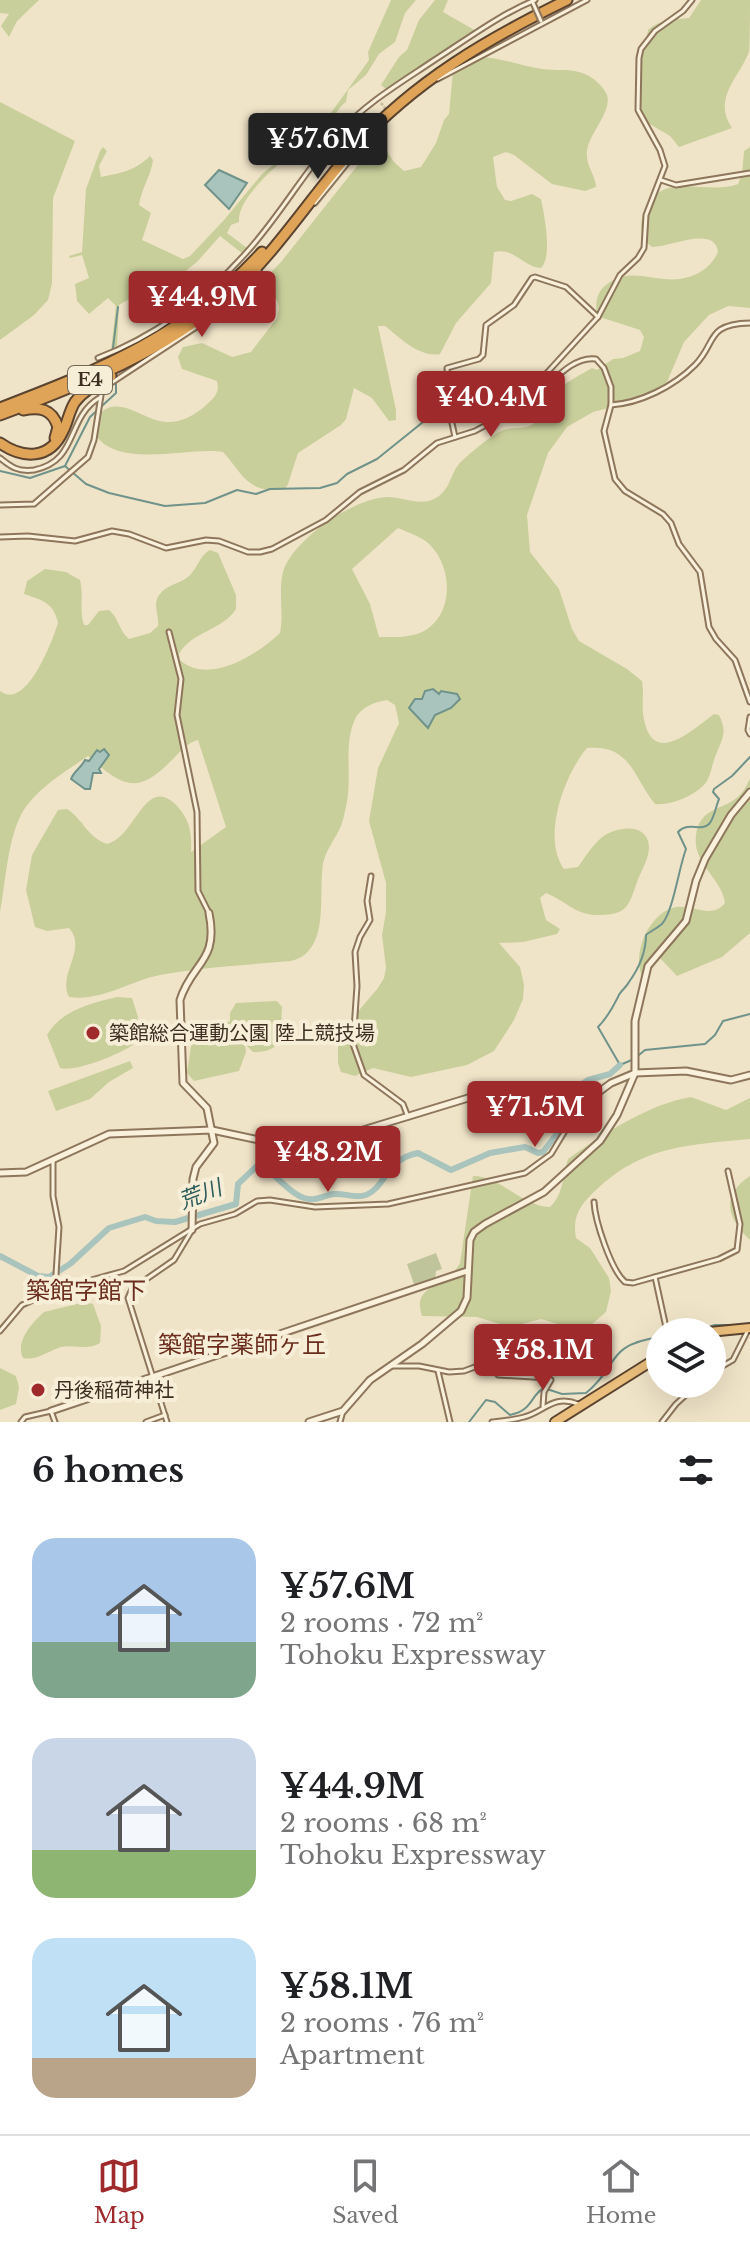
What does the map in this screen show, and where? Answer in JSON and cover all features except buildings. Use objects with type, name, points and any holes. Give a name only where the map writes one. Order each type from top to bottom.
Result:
[{"type":"highway","name":"E4","points":[[1,412],[146,346],[209,303],[262,251],[349,146],[397,98],[454,55],[555,0]]},
{"type":"highway","name":"E4","points":[[1,412],[120,367],[175,335],[213,308],[246,278],[353,149],[408,94],[485,42],[567,0]]},
{"type":"highway","points":[[0,441],[25,455],[35,455],[52,448],[64,430],[77,398],[175,335]]},
{"type":"highway","points":[[0,399],[66,382]]},
{"type":"highway","points":[[0,441],[19,450],[33,452],[49,446],[58,431],[54,417],[46,410],[1,412]]},
{"type":"highway","points":[[726,1330],[750,1328]]},
{"type":"highway","points":[[555,1422],[646,1365]]},
{"type":"street","points":[[0,505],[34,504],[90,453],[102,389],[204,322],[252,281],[365,141],[391,115],[429,84],[587,0]]},
{"type":"street","points":[[0,537],[28,536],[75,541],[112,531],[166,548],[206,540],[219,541],[248,552],[260,552],[272,549],[326,520],[360,492],[404,470],[437,443],[512,411],[598,317],[620,275],[644,248],[646,215],[665,166],[664,158],[638,110],[639,58],[648,39],[692,0]]},
{"type":"street","points":[[98,358],[113,354],[158,330],[249,254],[337,135],[356,115],[380,101],[395,85],[493,21],[534,2],[542,22]]},
{"type":"street","points":[[661,180],[676,185],[750,173]]},
{"type":"street","points":[[455,437],[449,408],[447,368],[479,359],[483,355],[486,325],[514,305],[533,277],[566,287],[598,317]]},
{"type":"street","points":[[611,405],[646,397],[694,366],[715,333],[733,325],[750,323]]},
{"type":"street","points":[[526,398],[531,400],[559,374],[588,358],[598,361],[611,387],[611,405],[604,431],[615,479],[625,491],[663,514],[671,523],[679,544],[701,577],[709,627],[735,660],[750,702]]},
{"type":"street","points":[[0,458],[10,467],[20,470],[32,470],[53,463],[64,453],[85,410],[99,398]]},
{"type":"street","points":[[167,1422],[128,1298],[129,1292],[174,1260],[192,1230],[196,1167],[214,1143],[207,1108],[183,1083],[182,992],[208,955],[212,941],[209,913],[198,891],[197,812],[177,715],[181,679],[169,632]]},
{"type":"street","points":[[750,717],[750,734]]},
{"type":"street","points":[[340,1422],[343,1411],[370,1380],[422,1344],[461,1311],[467,1298],[470,1240],[474,1232],[544,1192],[600,1141],[617,1115],[635,1073],[635,1021],[648,966],[686,921],[705,859],[731,815],[750,792]]},
{"type":"street","points":[[371,876],[367,901],[370,920],[355,952],[357,986],[353,1044],[364,1075],[403,1104],[408,1117]]},
{"type":"street","points":[[0,1331],[22,1305],[55,1290],[124,1271],[207,1221],[235,1214],[257,1201],[315,1207],[388,1204],[519,1175],[551,1154],[578,1106],[611,1083],[635,1073],[686,1071],[731,1080],[750,1075]]},
{"type":"street","points":[[0,1173],[26,1172],[109,1134],[212,1130],[301,1149],[491,1091],[578,1106]]},
{"type":"street","points":[[53,1160],[53,1196],[59,1227],[55,1290]]},
{"type":"street","points":[[594,1202],[620,1279],[633,1283],[719,1259],[737,1250],[741,1228],[728,1171]]},
{"type":"street","points":[[21,1422],[25,1417],[51,1411],[467,1271]]},
{"type":"street","points":[[655,1277],[664,1318]]},
{"type":"street","points":[[726,1364],[733,1360],[750,1328]]},
{"type":"street","points":[[388,1366],[464,1371],[491,1361],[498,1375],[547,1377],[551,1380],[546,1388],[543,1406]]},
{"type":"street","points":[[438,1371],[450,1422]]},
{"type":"street","points":[[662,1422],[683,1398]]},
{"type":"street","points":[[492,1422],[526,1417],[543,1406],[573,1402],[578,1403],[579,1408]]},
{"type":"street","points":[[51,1411],[55,1422]]},
{"type":"street","points":[[309,1422],[343,1411]]},
{"type":"street","points":[[146,1422],[165,1415]]},
{"type":"green space","points":[[0,0],[39,0],[17,21],[9,37],[1,26],[9,14],[0,13]]},
{"type":"green space","points":[[391,0],[416,0],[405,13],[395,42],[379,54],[366,75],[348,90],[346,102],[329,123],[288,156],[248,197],[239,222],[231,225],[227,233],[247,248],[243,254],[220,236],[197,262],[168,285],[139,293],[119,305],[117,347],[173,316],[132,343],[111,351],[116,306],[108,298],[89,314],[77,301],[75,284],[89,278],[82,255],[69,256],[82,252],[86,189],[103,147],[107,151],[99,166],[101,177],[133,168],[150,156],[152,166],[139,205],[151,213],[142,240],[183,259],[190,256],[262,174],[323,124],[369,60],[368,52]]},
{"type":"green space","points":[[435,0],[448,0],[443,12],[476,31],[386,89],[381,85],[407,50],[419,20]]},
{"type":"green space","points":[[701,0],[750,0],[749,52],[726,98],[727,117],[732,128],[679,147],[670,136],[643,120],[636,111],[635,97],[648,30],[662,22],[689,18]]},
{"type":"green space","points":[[481,57],[542,69],[580,72],[601,86],[607,95],[607,107],[587,152],[596,187],[585,191],[552,184],[514,155],[506,152],[493,157],[497,187],[505,200],[532,194],[541,199],[547,235],[545,262],[541,268],[535,267],[507,252],[494,252],[491,283],[456,323],[440,354],[418,350],[385,326],[378,326],[396,420],[389,421],[372,398],[354,388],[346,419],[298,453],[285,489],[273,490],[254,486],[223,452],[135,454],[104,444],[94,432],[93,425],[98,415],[106,409],[123,407],[157,421],[172,422],[192,415],[211,400],[217,392],[217,381],[182,369],[178,357],[183,347],[202,343],[232,357],[251,352],[277,318],[279,307],[277,300],[257,287],[281,262],[373,146],[382,144],[404,171],[421,167],[449,114],[455,67],[468,59]]},
{"type":"green space","points":[[0,102],[75,141],[53,198],[52,283],[48,300],[34,315],[0,340]]},
{"type":"green space","points":[[750,147],[750,308],[728,306],[709,315],[684,342],[667,382],[655,396],[593,412],[567,427],[548,453],[527,515],[530,552],[559,589],[579,641],[642,681],[643,713],[647,730],[654,740],[662,743],[672,741],[714,714],[719,715],[724,731],[707,781],[691,795],[676,801],[655,804],[629,764],[613,751],[602,748],[587,748],[571,773],[555,824],[557,856],[564,869],[578,867],[598,841],[615,831],[637,830],[647,839],[646,860],[625,908],[614,914],[596,915],[576,910],[546,893],[540,898],[546,920],[560,929],[557,934],[523,942],[499,943],[520,967],[524,985],[523,999],[514,1020],[494,1051],[467,1065],[411,1077],[373,1068],[355,1076],[341,1072],[338,1035],[378,988],[386,968],[382,935],[386,883],[369,821],[378,768],[399,723],[395,705],[387,700],[362,710],[352,727],[347,802],[341,826],[323,864],[317,934],[304,955],[291,961],[160,975],[92,997],[69,997],[66,988],[74,953],[74,936],[69,928],[47,931],[35,927],[26,890],[32,855],[58,810],[67,809],[95,837],[107,844],[117,839],[148,802],[157,797],[166,798],[185,816],[191,852],[226,827],[198,740],[184,748],[160,771],[140,782],[130,783],[111,775],[88,756],[42,789],[22,813],[12,839],[0,912],[0,691],[10,695],[28,683],[44,658],[58,623],[50,607],[24,594],[27,581],[45,569],[66,572],[80,580],[84,625],[88,625],[99,611],[109,610],[129,639],[150,633],[158,626],[156,602],[160,594],[189,576],[210,550],[218,553],[236,595],[236,609],[223,622],[191,640],[179,654],[180,660],[205,670],[246,658],[280,633],[283,572],[299,547],[326,522],[374,499],[388,497],[424,502],[436,498],[444,491],[459,464],[487,440],[503,430],[533,424],[555,392],[576,377],[592,368],[597,370],[613,359],[640,351],[644,337],[640,330],[603,318],[597,313],[599,294],[614,279],[623,276],[679,279],[697,274],[707,267],[718,252],[715,244],[709,240],[691,239],[652,247],[645,241],[642,232],[643,217],[654,197],[663,190],[738,184],[744,151]],"holes":[[[398,528],[424,540],[438,556],[446,579],[445,604],[432,625],[422,632],[379,637],[370,604],[352,569]]]},
{"type":"green space","points":[[750,779],[750,933],[722,957],[677,976],[660,958],[642,976],[639,957],[644,937],[663,912],[679,907],[713,911],[725,903],[719,886],[698,854],[696,835],[702,819],[740,795]]},
{"type":"green space","name":"築館総合運動公園 陸上競技場","points":[[117,997],[132,998],[138,1017],[135,1043],[99,1061],[76,1068],[60,1068],[47,1035],[53,1027],[77,1009]]},
{"type":"green space","points":[[277,1001],[282,1007],[281,1032],[276,1045],[253,1052],[245,1044],[246,1052],[239,1071],[194,1081],[187,1073],[194,1026],[212,1020],[230,1022],[230,1013],[236,1003]]},
{"type":"green space","points":[[130,1061],[133,1068],[109,1082],[90,1099],[56,1111],[48,1091]]},
{"type":"green space","points":[[691,1097],[726,1110],[750,1098],[750,1139],[687,1146],[649,1156],[614,1175],[586,1201],[576,1217],[576,1238],[590,1248],[609,1278],[611,1291],[606,1312],[590,1326],[574,1329],[541,1319],[510,1327],[477,1317],[422,1316],[420,1305],[425,1292],[447,1278],[460,1263],[473,1176],[493,1181],[530,1202],[550,1207],[560,1191],[568,1159],[643,1113]]},
{"type":"green space","points":[[750,1176],[750,1240],[736,1224],[730,1207],[734,1191]]},
{"type":"green space","points":[[436,1253],[442,1269],[436,1271],[435,1280],[415,1287],[407,1264]]},
{"type":"green space","points":[[85,1302],[93,1304],[101,1326],[100,1343],[90,1347],[66,1346],[38,1357],[23,1358],[23,1339],[44,1312]]},
{"type":"green space","points":[[0,1368],[16,1376],[19,1387],[16,1404],[0,1410]]},
{"type":"water","points":[[219,170],[247,183],[229,209],[205,185]]},
{"type":"water","points":[[433,689],[439,694],[441,691],[457,694],[460,699],[451,708],[435,715],[428,728],[409,708],[415,699],[422,699],[425,691]]},
{"type":"water","points":[[104,749],[109,755],[99,769],[101,773],[93,773],[90,789],[71,779],[85,760],[89,761],[97,750],[100,752]]},
{"type":"waterway","points":[[113,348],[118,307]]},
{"type":"waterway","points":[[0,471],[30,478],[65,466],[90,417],[116,393],[116,375]]},
{"type":"waterway","points":[[65,466],[86,484],[109,493],[165,506],[205,503],[237,490],[256,494],[270,489],[320,488],[337,483],[347,474],[377,459],[428,418],[452,411],[475,396]]},
{"type":"waterway","points":[[750,757],[714,789],[719,799],[709,824],[686,827],[678,832],[686,849],[666,918],[646,935],[636,971],[598,1027],[620,1065],[645,1050],[705,1044],[723,1021],[750,1014]]},
{"type":"waterway","name":"荒川","points":[[0,1256],[38,1276],[49,1277],[70,1264],[109,1228],[145,1217],[175,1222],[236,1204],[238,1184],[257,1166],[270,1172],[298,1195],[312,1199],[334,1194],[366,1195],[399,1161],[418,1153],[451,1170],[490,1153],[525,1147],[543,1152],[569,1118],[569,1093],[588,1080],[610,1074],[620,1065]]},
{"type":"waterway","points":[[726,1325],[741,1325]]},
{"type":"waterway","points":[[469,1422],[486,1400],[495,1402],[510,1415],[523,1410],[544,1388],[562,1394],[586,1393],[621,1351],[646,1340]]},
{"type":"tunnel","points":[[381,103],[389,113]]},
{"type":"place","name":"築館総合運動公園 陸上競技場","points":[[93,1033]]},
{"type":"place","name":"丹後稲荷神社","points":[[38,1390]]},
{"type":"district","name":"築館字館下","points":[[86,1291]]},
{"type":"district","name":"築館字薬師ヶ丘","points":[[242,1345]]}]
